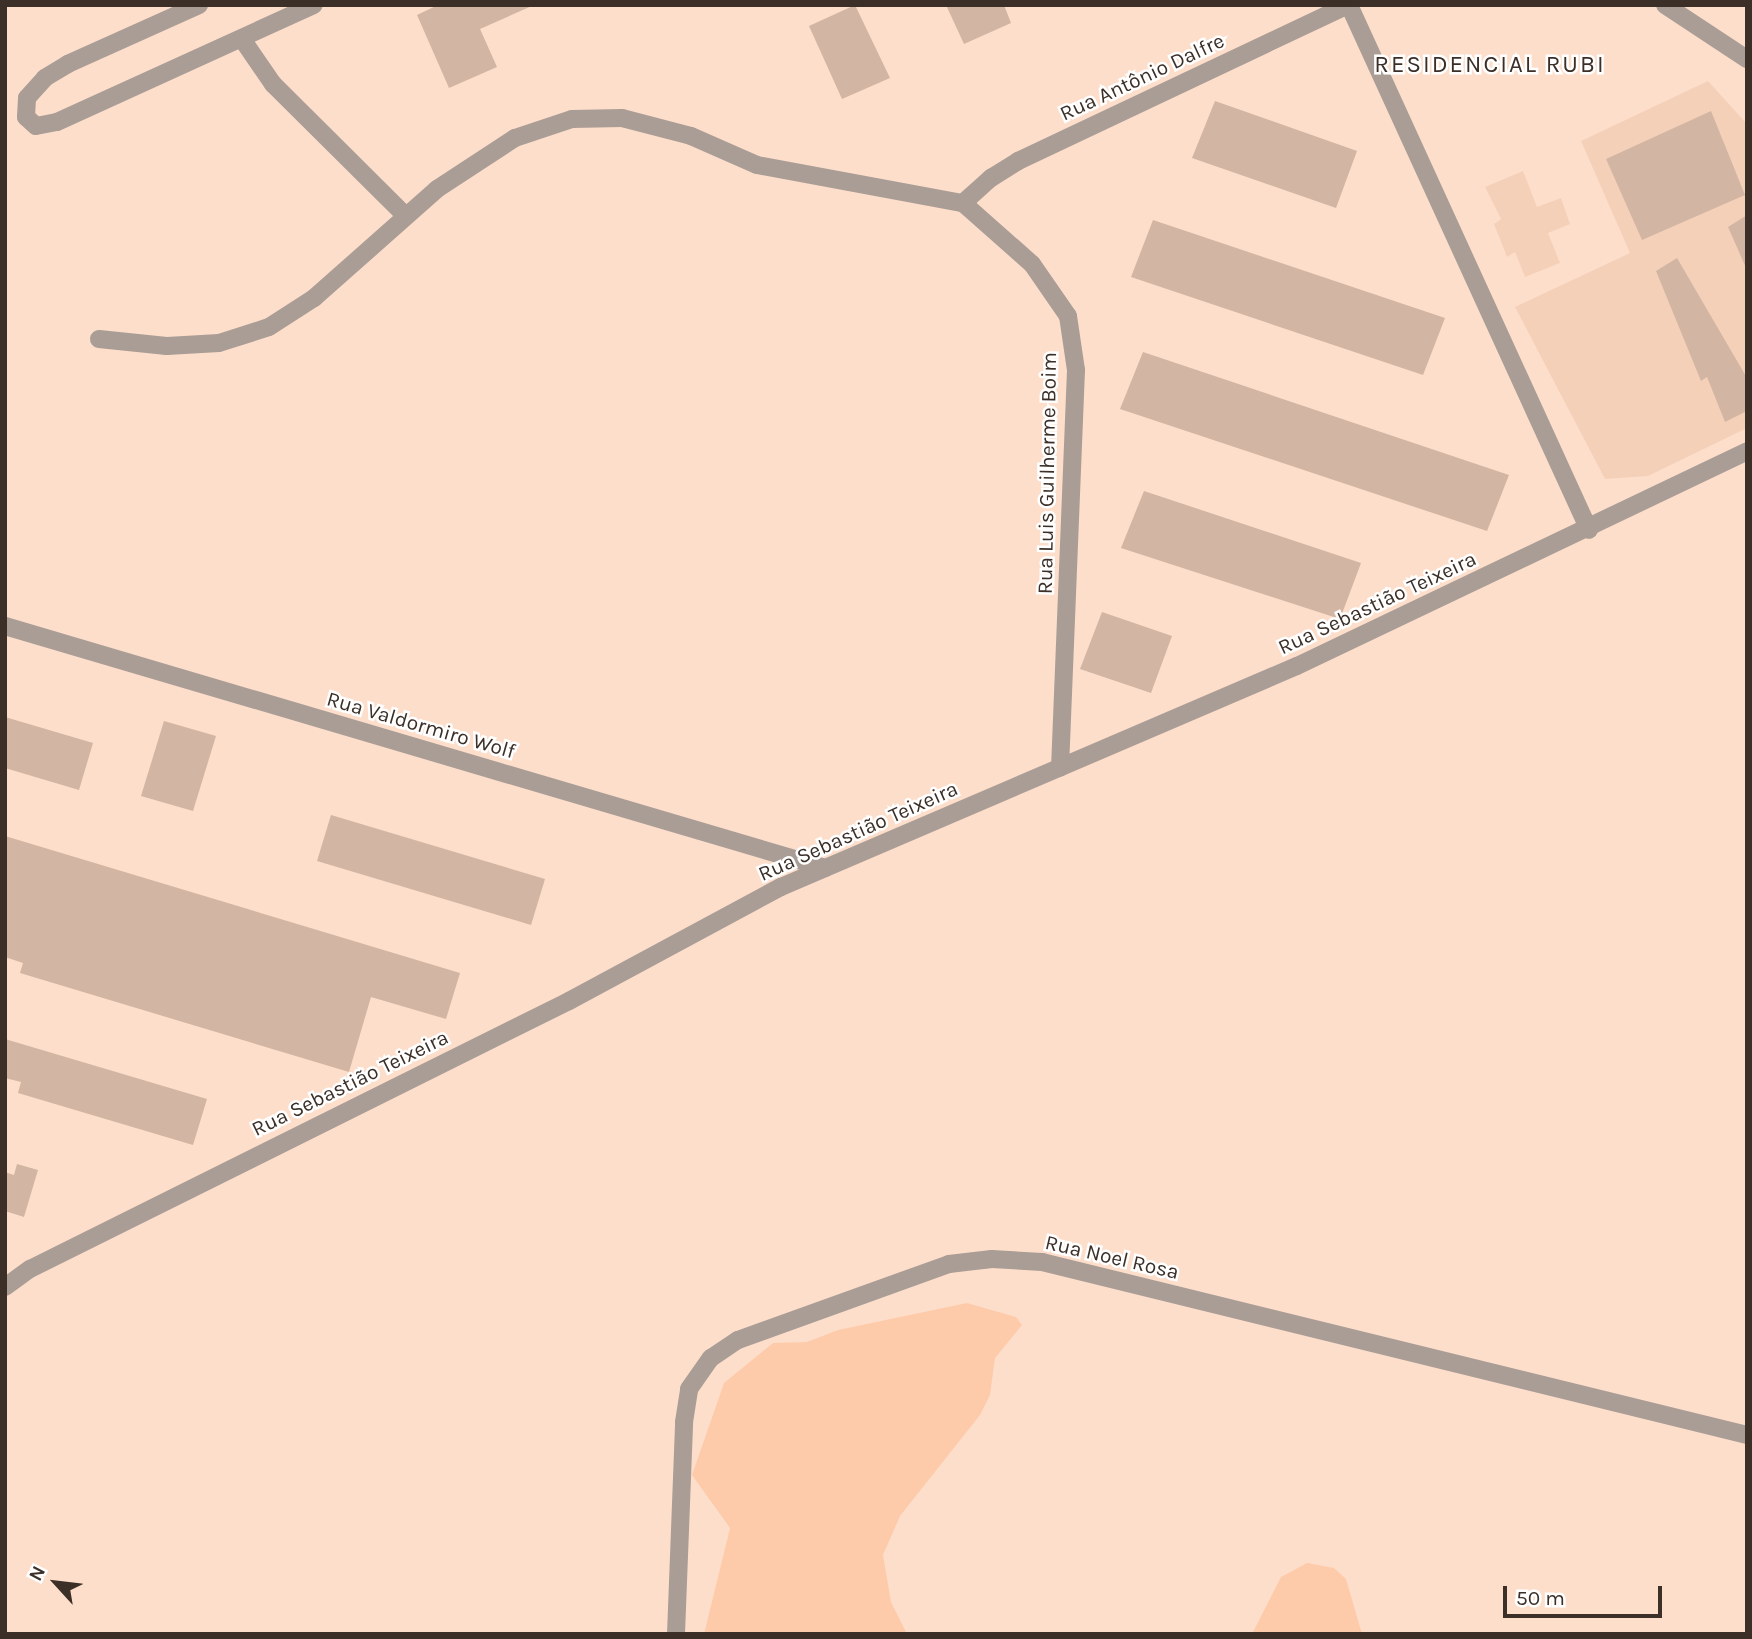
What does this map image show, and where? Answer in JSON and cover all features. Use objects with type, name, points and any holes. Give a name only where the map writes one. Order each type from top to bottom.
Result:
[{"type":"street","points":[[200,5],[45,78],[27,99],[26,117],[43,127],[303,8]]},
{"type":"street","points":[[1348,5],[1588,530]]},
{"type":"street","name":"Rua Antônio Dalfre","points":[[963,203],[1018,161],[1348,5]]},
{"type":"street","points":[[1665,5],[1747,59]]},
{"type":"street","points":[[242,38],[273,84],[406,216]]},
{"type":"street","points":[[99,339],[167,346],[219,343],[269,327],[314,298],[437,188],[515,138],[572,119],[622,118],[691,136],[757,165],[963,203]]},
{"type":"street","name":"Rua Luis Guilherme Boim","points":[[963,203],[1032,264],[1068,316],[1076,370],[1060,768]]},
{"type":"street","name":"Rua Sebastião Teixeira","points":[[5,1287],[30,1269],[149,1207],[569,1001],[781,887],[1297,666],[1588,530],[1747,451]]},
{"type":"street","name":"Rua Valdormiro Wolf","points":[[5,626],[825,869]]},
{"type":"street","name":"Rua Noel Rosa","points":[[676,1634],[684,1422],[689,1390],[711,1358],[738,1340],[949,1264],[992,1259],[1042,1262],[1747,1435]]},
{"type":"shaded area","points":[[1708,81],[1747,124],[1747,428],[1648,476],[1605,479],[1515,307],[1630,253],[1581,141]]},
{"type":"shaded area","points":[[1523,171],[1537,207],[1561,198],[1570,224],[1548,233],[1560,263],[1525,277],[1515,252],[1507,257],[1494,224],[1501,219],[1485,187]]},
{"type":"shaded area","points":[[967,1303],[1016,1317],[1022,1325],[995,1358],[990,1395],[980,1415],[900,1516],[883,1555],[891,1602],[907,1634],[704,1634],[730,1528],[692,1475],[724,1383],[773,1343],[807,1342],[838,1330]]},
{"type":"shaded area","points":[[1307,1563],[1334,1568],[1346,1579],[1362,1634],[1252,1634],[1281,1577]]},
{"type":"building","points":[[438,5],[534,5],[480,29],[497,67],[449,88],[417,15]]},
{"type":"building","points":[[855,5],[890,78],[842,99],[809,26]]},
{"type":"building","points":[[946,5],[1004,5],[1011,23],[964,44]]},
{"type":"building","points":[[1215,101],[1357,151],[1336,208],[1192,158]]},
{"type":"building","points":[[1711,111],[1745,195],[1642,240],[1606,159]]},
{"type":"building","points":[[1747,215],[1747,270],[1728,227]]},
{"type":"building","points":[[1153,220],[1445,318],[1423,375],[1131,277]]},
{"type":"building","points":[[1677,258],[1747,378],[1747,411],[1725,422],[1707,377],[1701,381],[1656,271]]},
{"type":"building","points":[[1143,352],[1509,475],[1487,531],[1120,409]]},
{"type":"building","points":[[1144,491],[1361,563],[1340,619],[1121,548]]},
{"type":"building","points":[[1102,612],[1172,636],[1151,693],[1080,669]]},
{"type":"building","points":[[5,717],[93,743],[79,790],[5,768]]},
{"type":"building","points":[[164,721],[216,736],[193,811],[141,796]]},
{"type":"building","points":[[331,815],[545,879],[531,925],[317,861]]},
{"type":"building","points":[[5,836],[460,973],[446,1019],[371,997],[349,1072],[20,973],[23,963],[5,957]]},
{"type":"building","points":[[5,1039],[207,1099],[193,1145],[18,1093],[21,1082],[5,1078]]},
{"type":"building","points":[[17,1164],[38,1170],[24,1217],[5,1211],[5,1172],[14,1175]]},
{"type":"district","name":"RESIDENCIAL RUBI","points":[[1490,65]]}]
